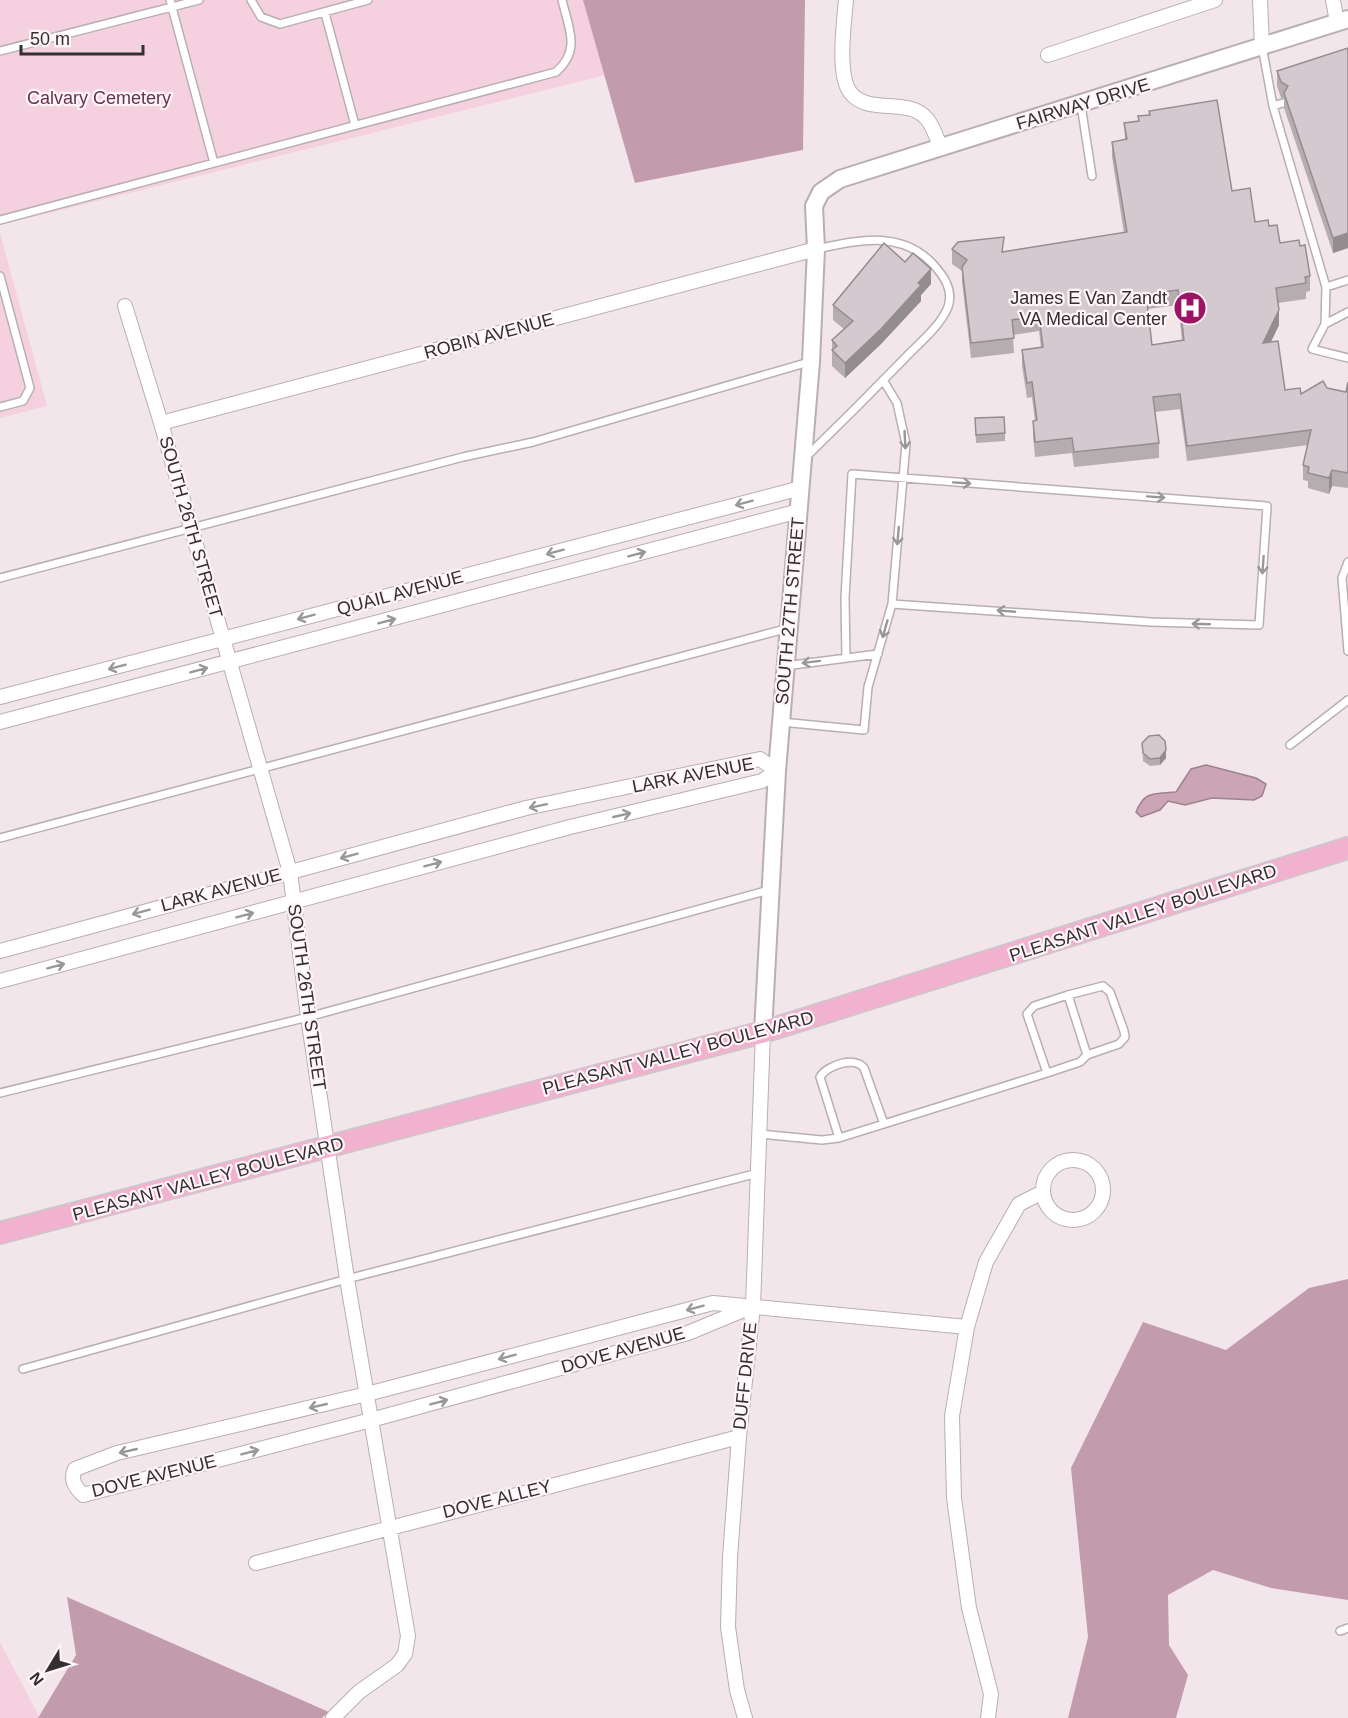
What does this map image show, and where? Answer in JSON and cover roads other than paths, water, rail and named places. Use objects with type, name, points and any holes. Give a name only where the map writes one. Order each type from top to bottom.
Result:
[{"type":"main road","name":"PLEASANT VALLEY BOULEVARD","points":[[0,1233],[763,1032],[1348,848]]},
{"type":"street","points":[[846,0],[842,62],[849,92],[861,101],[912,108],[927,119],[941,148]]},
{"type":"street","points":[[1047,55],[1215,0]]},
{"type":"street","points":[[1260,0],[1262,46]]},
{"type":"street","points":[[1333,0],[1343,20]]},
{"type":"street","name":"FAIRWAY DRIVE","points":[[821,192],[840,180],[1343,20]]},
{"type":"street","name":"SOUTH 27TH STREET","points":[[763,1032],[777,771],[811,362],[816,249],[814,206],[821,192]]},
{"type":"street","name":"ROBIN AVENUE","points":[[161,423],[816,249]]},
{"type":"street","name":"SOUTH 26TH STREET","points":[[125,306],[224,639],[290,872],[308,1017],[347,1279],[408,1636],[405,1654],[398,1665],[359,1692],[333,1718]]},
{"type":"street","name":"QUAIL AVENUE","points":[[0,697],[801,489]]},
{"type":"street","name":"QUAIL AVENUE","points":[[0,722],[799,512]]},
{"type":"street","points":[[409,591],[416,613]]},
{"type":"street","points":[[66,680],[72,703]]},
{"type":"street","name":"LARK AVENUE","points":[[0,951],[526,808],[760,759],[777,771],[762,781],[570,827],[0,981]]},
{"type":"street","name":"DUFF DRIVE","points":[[745,1718],[737,1689],[728,1627],[738,1437],[753,1306],[763,1032]]},
{"type":"street","points":[[988,1718],[991,1694],[969,1608],[954,1498],[952,1416],[967,1327],[986,1262],[1019,1204],[1043,1192],[1049,1173],[1066,1161],[1076,1161],[1094,1170],[1103,1188],[1098,1206],[1092,1213],[1075,1220],[1066,1219],[1050,1209],[1043,1192]]},
{"type":"street","name":"DOVE AVENUE","points":[[753,1306],[688,1333],[371,1420],[83,1495],[74,1486],[72,1475],[75,1469],[117,1453],[367,1394],[713,1303],[753,1306],[967,1327]]},
{"type":"street","name":"DOVE ALLEY","points":[[256,1563],[738,1437]]},
{"type":"lane","points":[[0,51],[171,4],[199,0]]},
{"type":"lane","points":[[250,0],[261,17],[280,24],[325,14],[368,0]]},
{"type":"lane","points":[[0,220],[556,72],[567,62],[572,51],[571,34],[562,0]]},
{"type":"lane","points":[[171,4],[214,163]]},
{"type":"lane","points":[[325,14],[355,125]]},
{"type":"lane","points":[[1262,46],[1273,106],[1326,287],[1325,324],[1312,349],[1348,358]]},
{"type":"lane","points":[[1273,106],[1283,103]]},
{"type":"lane","points":[[1081,105],[1092,176]]},
{"type":"lane","points":[[803,459],[883,380],[943,316],[950,297],[946,280],[923,256],[895,241],[867,239],[816,249]]},
{"type":"lane","points":[[0,276],[30,388],[23,401],[0,407]]},
{"type":"lane","points":[[1326,287],[1348,280]]},
{"type":"lane","points":[[1325,324],[1348,312]]},
{"type":"lane","points":[[0,578],[192,530],[463,457],[533,442],[811,362]]},
{"type":"lane","points":[[781,722],[864,730],[868,687],[892,604],[904,478],[905,430],[897,403],[883,380]]},
{"type":"lane","points":[[846,658],[845,598],[852,474],[1267,506],[1259,625],[1151,622],[892,604]]},
{"type":"lane","points":[[1348,562],[1342,578],[1348,651]]},
{"type":"lane","points":[[0,838],[789,628]]},
{"type":"lane","points":[[785,666],[878,654]]},
{"type":"lane","points":[[1290,746],[1348,700]]},
{"type":"lane","points":[[0,1093],[308,1017],[770,890]]},
{"type":"lane","points":[[759,1134],[822,1140],[839,1138],[1047,1073],[1080,1062],[1087,1055],[1119,1044],[1125,1037],[1110,992],[1103,986],[1034,1006],[1027,1014],[1047,1073]]},
{"type":"lane","points":[[1068,995],[1087,1055]]},
{"type":"lane","points":[[839,1138],[820,1077],[827,1070],[851,1062],[864,1068],[884,1124]]},
{"type":"lane","points":[[23,1369],[347,1279],[758,1173]]},
{"type":"lane","points":[[1340,1631],[1348,1628]]},
{"type":"place","name":"James E Van Zandt VA Medical Center","points":[[1190,308]]},
{"type":"park label","name":"Calvary Cemetery","points":[[99,98]]}]
